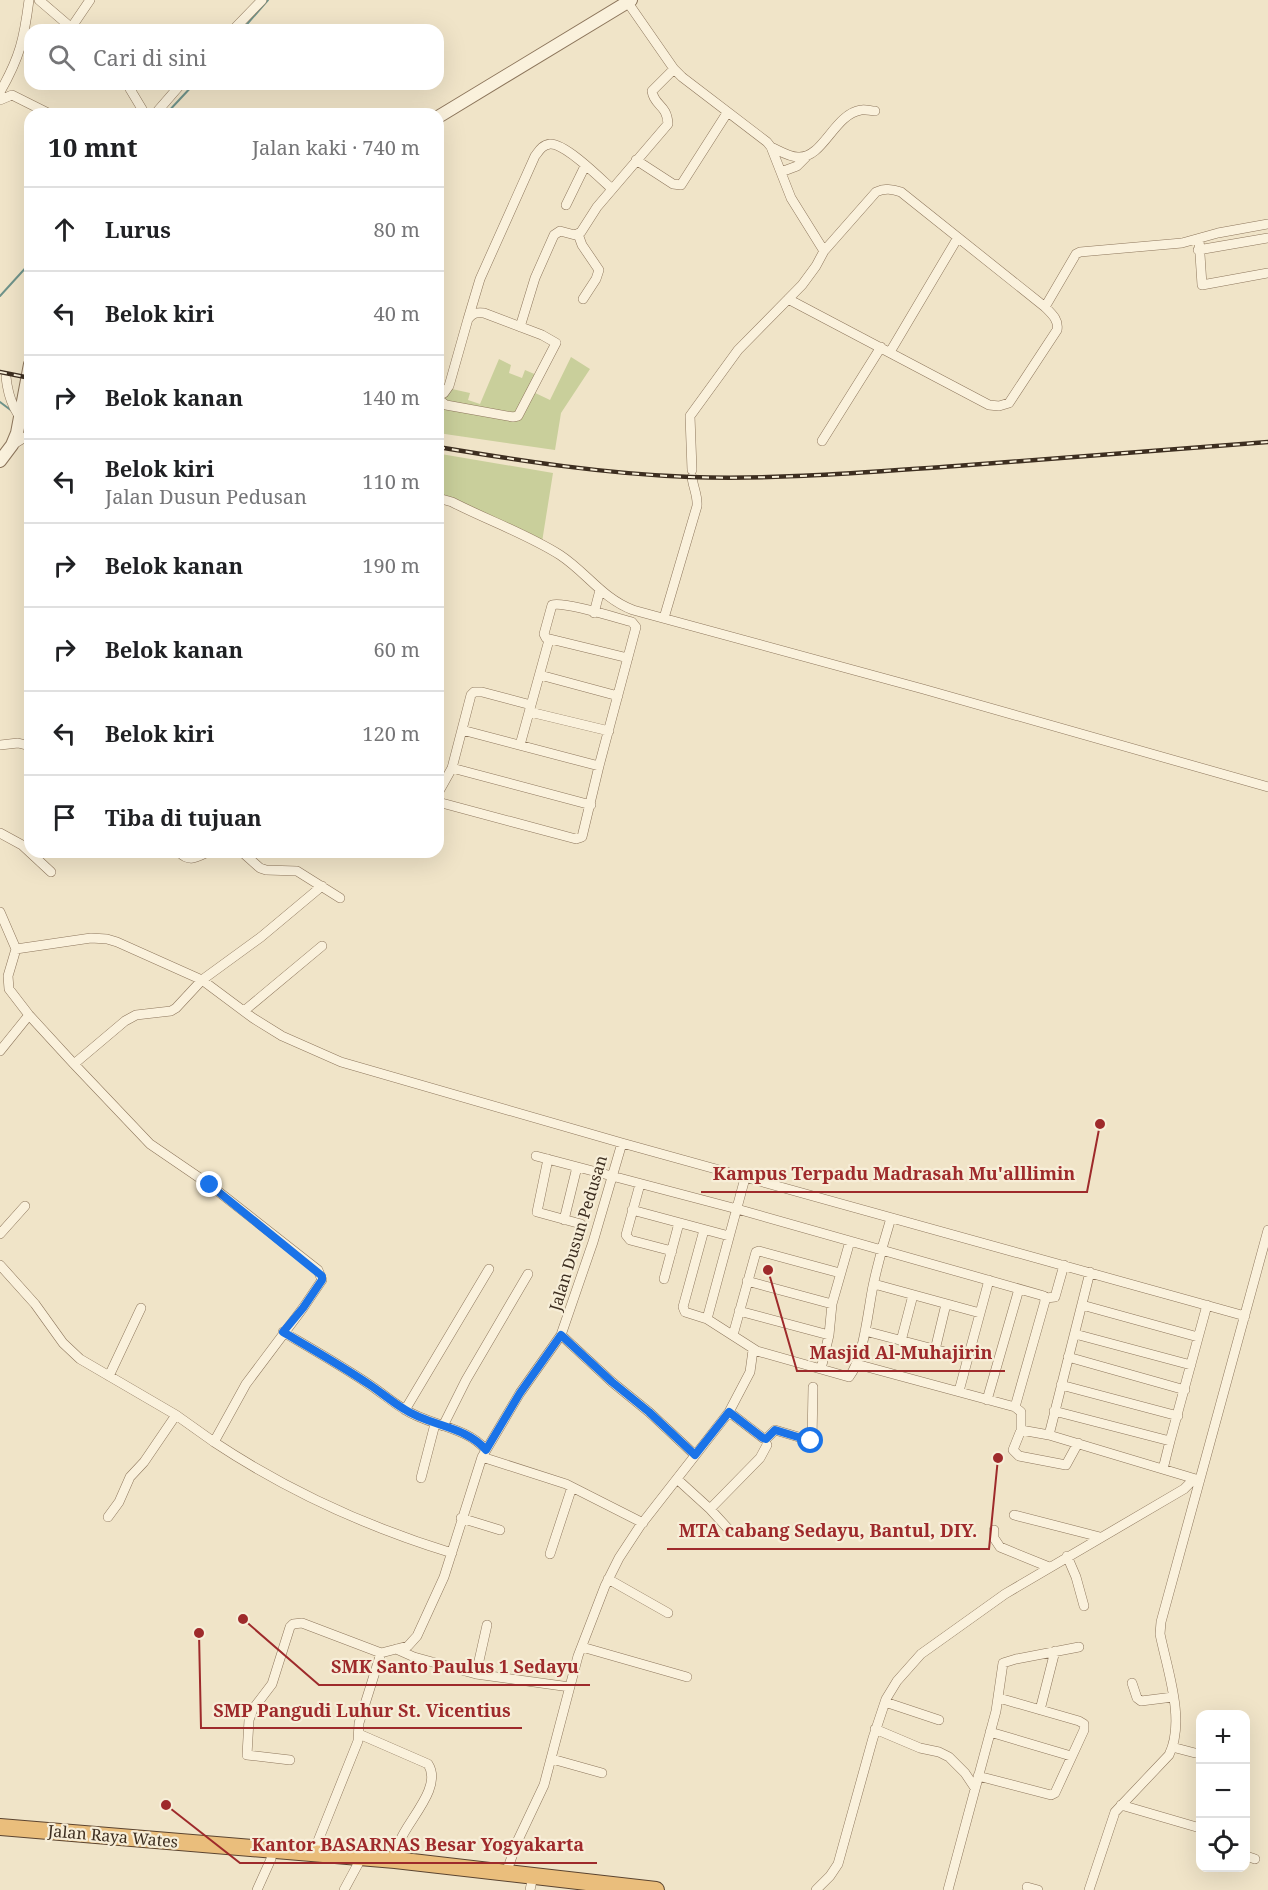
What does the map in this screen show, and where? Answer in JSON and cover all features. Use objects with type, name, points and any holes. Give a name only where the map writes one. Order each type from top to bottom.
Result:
[{"type":"highway","name":"Jalan Raya Wates","points":[[0,1827],[358,1856],[506,1873],[531,1883],[656,1890]]},
{"type":"street","points":[[25,24],[29,0]]},
{"type":"street","points":[[39,0],[66,24]]},
{"type":"street","points":[[75,24],[90,0]]},
{"type":"street","points":[[444,113],[628,1],[674,69],[771,147],[791,156],[807,157]]},
{"type":"street","points":[[238,24],[256,2]]},
{"type":"street","points":[[0,92],[11,73],[24,34]]},
{"type":"street","points":[[578,234],[612,189],[668,124],[666,110],[654,99],[652,91],[674,69]]},
{"type":"street","points":[[131,90],[141,108]]},
{"type":"street","points":[[160,108],[176,90]]},
{"type":"street","points":[[0,100],[12,95],[38,108]]},
{"type":"street","points":[[781,172],[798,166],[816,150],[833,129],[852,113],[861,110],[875,111]]},
{"type":"street","points":[[636,160],[673,184],[681,184],[727,113]]},
{"type":"street","points":[[444,393],[449,386],[480,279],[535,156],[542,147],[552,144],[565,150],[612,189]]},
{"type":"street","points":[[771,147],[791,198],[824,251]]},
{"type":"street","points":[[566,205],[585,166]]},
{"type":"street","points":[[664,618],[698,506],[693,488],[690,416],[738,350],[810,274],[824,251],[876,192],[882,189],[901,192],[1045,307],[1056,318],[1058,324],[1057,330],[1009,403],[999,406],[979,401],[788,299]]},
{"type":"street","points":[[1199,244],[1218,233],[1268,224]]},
{"type":"street","points":[[520,327],[535,278],[554,235],[563,231],[578,234]]},
{"type":"street","points":[[578,234],[599,270],[583,299]]},
{"type":"street","points":[[1045,307],[1076,254],[1080,252],[1268,237]]},
{"type":"street","points":[[822,441],[885,350],[957,239]]},
{"type":"street","points":[[1199,244],[1202,285],[1268,273]]},
{"type":"street","points":[[444,403],[513,417],[518,416],[556,343],[477,312],[468,319]]},
{"type":"street","points":[[6,377],[9,396],[24,422]]},
{"type":"street","points":[[0,461],[12,445],[24,396]]},
{"type":"street","points":[[12,445],[24,438]]},
{"type":"street","points":[[444,500],[549,549],[574,566],[614,601],[633,610],[1268,787]]},
{"type":"street","points":[[594,612],[600,590]]},
{"type":"street","points":[[611,617],[614,601]]},
{"type":"street","points":[[444,804],[576,839],[582,837],[598,766],[609,730],[628,658],[635,631],[634,624],[594,612],[554,603],[550,607],[544,634],[549,640],[628,658]]},
{"type":"street","points":[[520,745],[549,640]]},
{"type":"street","points":[[540,675],[618,696]]},
{"type":"street","points":[[444,782],[452,768],[471,695],[474,692],[482,692],[609,730]]},
{"type":"street","points":[[462,730],[598,766]]},
{"type":"street","points":[[0,745],[24,744]]},
{"type":"street","points":[[452,768],[591,805]]},
{"type":"street","points":[[1,836],[24,847]]},
{"type":"street","points":[[35,858],[51,873]]},
{"type":"street","points":[[249,858],[266,870],[297,871],[318,890],[340,898]]},
{"type":"street","points":[[74,1064],[124,1021],[136,1015],[166,1012],[176,1008],[201,980],[261,937],[318,890]]},
{"type":"street","points":[[0,912],[14,946],[8,985],[29,1016],[150,1144],[210,1185],[320,1273],[322,1280],[246,1384],[214,1442]]},
{"type":"street","points":[[14,946],[77,939],[107,939],[201,980],[282,1036],[331,1059],[746,1178],[1245,1316]]},
{"type":"street","points":[[244,1011],[322,946]]},
{"type":"street","points":[[0,1051],[29,1016]]},
{"type":"street","name":"Jalan Dusun Pedusan","points":[[381,1653],[408,1646],[417,1636],[433,1605],[452,1554],[461,1518],[484,1454],[520,1393],[561,1335],[593,1242],[622,1143]]},
{"type":"street","points":[[536,1156],[737,1209],[1046,1298],[1055,1297],[1064,1265]]},
{"type":"street","points":[[548,1159],[536,1210],[538,1213],[581,1224]]},
{"type":"street","points":[[564,1220],[578,1167]]},
{"type":"street","points":[[707,1319],[746,1178]]},
{"type":"street","points":[[640,1184],[626,1232],[627,1238],[672,1251]]},
{"type":"street","points":[[0,1234],[25,1206]]},
{"type":"street","points":[[632,1210],[729,1236]]},
{"type":"street","points":[[704,1230],[683,1307],[685,1312],[707,1319],[753,1350],[849,1377],[856,1364],[865,1331],[891,1218]]},
{"type":"street","points":[[664,1279],[679,1223]]},
{"type":"street","points":[[1089,1890],[1115,1812],[1169,1755],[1172,1747],[1176,1723],[1160,1634],[1161,1622],[1197,1479],[1268,1230]]},
{"type":"street","points":[[821,1369],[829,1335],[832,1304],[850,1241]]},
{"type":"street","points":[[733,1335],[754,1253],[757,1251],[840,1273]]},
{"type":"street","points":[[0,1265],[35,1304],[69,1350],[176,1415],[256,1470],[377,1529],[452,1554]]},
{"type":"street","points":[[405,1410],[489,1269]]},
{"type":"street","points":[[1049,1435],[1090,1272]]},
{"type":"street","points":[[421,1478],[439,1425],[528,1274]]},
{"type":"street","points":[[958,1392],[989,1280]]},
{"type":"street","points":[[747,1281],[832,1304]]},
{"type":"street","points":[[874,1284],[980,1313]]},
{"type":"street","points":[[987,1400],[1019,1289]]},
{"type":"street","points":[[901,1341],[913,1295]]},
{"type":"street","points":[[1015,1407],[1046,1298]]},
{"type":"street","points":[[935,1350],[946,1304]]},
{"type":"street","points":[[1082,1305],[1198,1337]]},
{"type":"street","points":[[1163,1468],[1207,1305]]},
{"type":"street","points":[[109,1376],[141,1308]]},
{"type":"street","points":[[739,1311],[829,1335]]},
{"type":"street","points":[[865,1331],[968,1358]]},
{"type":"street","points":[[283,1332],[371,1385],[405,1410],[478,1441],[484,1454],[572,1487],[643,1523]]},
{"type":"street","points":[[1075,1334],[1191,1365]]},
{"type":"street","points":[[561,1335],[695,1455]]},
{"type":"street","points":[[506,1873],[518,1840],[544,1785],[582,1647],[608,1579],[619,1558],[643,1523],[729,1412],[750,1372],[753,1350]]},
{"type":"street","points":[[1068,1357],[1185,1390]]},
{"type":"street","points":[[856,1364],[1015,1407],[1022,1412],[1021,1430],[1013,1450],[1019,1456],[1066,1465],[1078,1443]]},
{"type":"street","points":[[1061,1385],[1178,1416]]},
{"type":"street","points":[[729,1412],[763,1438],[766,1439],[775,1430],[812,1441],[813,1387]]},
{"type":"street","points":[[1054,1411],[1170,1442]]},
{"type":"street","points":[[108,1517],[119,1502],[129,1477],[144,1462],[176,1415]]},
{"type":"street","points":[[1021,1430],[1078,1443],[1197,1479]]},
{"type":"street","points":[[710,1509],[760,1458],[766,1445]]},
{"type":"street","points":[[677,1479],[732,1533]]},
{"type":"street","points":[[816,1890],[838,1864],[875,1729],[885,1702],[897,1681],[921,1654],[1005,1594],[1184,1489],[1197,1479]]},
{"type":"street","points":[[550,1554],[572,1487]]},
{"type":"street","points":[[1014,1515],[1100,1537]]},
{"type":"street","points":[[461,1518],[500,1530]]},
{"type":"street","points":[[994,1530],[994,1539],[1000,1547],[1049,1567]]},
{"type":"street","points":[[1067,1556],[1084,1606]]},
{"type":"street","points":[[608,1579],[668,1613]]},
{"type":"street","points":[[290,1761],[248,1755],[248,1728],[253,1709],[272,1684],[290,1627],[302,1623],[381,1653],[359,1723],[359,1734],[354,1752],[318,1841],[316,1853]]},
{"type":"street","points":[[476,1674],[487,1624]]},
{"type":"street","points":[[582,1647],[687,1677]]},
{"type":"street","points":[[948,1890],[999,1698],[1002,1666],[1005,1661],[1078,1647]]},
{"type":"street","points":[[396,1649],[414,1657],[476,1674],[570,1687]]},
{"type":"street","points":[[1040,1710],[1055,1651]]},
{"type":"street","points":[[1132,1683],[1137,1698],[1141,1701],[1173,1697]]},
{"type":"street","points":[[978,1776],[1051,1796],[1055,1793],[1084,1730],[1084,1724],[1079,1721],[999,1698]]},
{"type":"street","points":[[885,1702],[939,1720]]},
{"type":"street","points":[[875,1729],[920,1748],[939,1752],[949,1757],[965,1773],[975,1788]]},
{"type":"street","points":[[990,1732],[1071,1756]]},
{"type":"street","points":[[359,1734],[428,1764],[433,1773],[430,1789],[400,1839],[395,1860]]},
{"type":"street","points":[[1172,1747],[1195,1752]]},
{"type":"street","points":[[552,1759],[602,1773]]},
{"type":"street","points":[[1121,1804],[1196,1827]]},
{"type":"street","points":[[257,1890],[271,1859],[272,1849]]},
{"type":"street","points":[[344,1890],[358,1864],[358,1856]]},
{"type":"street","points":[[1027,1887],[1038,1890]]},
{"type":"green space","points":[[571,357],[590,369],[561,413],[555,450],[444,434],[444,395],[452,389],[470,393],[468,400],[480,404],[499,359],[511,365],[509,373],[522,378],[525,370],[539,376],[531,391],[550,400]]},
{"type":"green space","points":[[444,455],[553,473],[542,542],[444,498]]},
{"type":"waterway","points":[[247,24],[268,0]]},
{"type":"waterway","points":[[172,108],[188,90]]},
{"type":"waterway","points":[[0,296],[24,270]]},
{"type":"waterway","points":[[0,402],[12,411]]},
{"type":"railway","points":[[0,372],[24,377]]},
{"type":"railway","points":[[444,448],[595,470],[723,478],[857,473],[1268,442]]},
{"type":"place","name":"Kampus Terpadu Madrasah Mu'alllimin","points":[[1100,1124]]},
{"type":"place","name":"Masjid Al-Muhajirin","points":[[768,1270]]},
{"type":"place","name":"MTA cabang Sedayu, Bantul, DIY.","points":[[998,1458]]},
{"type":"place","name":"SMK Santo Paulus 1 Sedayu","points":[[243,1619]]},
{"type":"place","name":"SMP Pangudi Luhur St. Vicentius","points":[[199,1633]]},
{"type":"place","name":"Kantor BASARNAS Besar Yogyakarta","points":[[166,1805]]},
{"type":"route","points":[[210,1185],[318,1270],[322,1276],[322,1280],[303,1308],[283,1332],[371,1385],[405,1410],[468,1436],[478,1441],[486,1450],[520,1393],[561,1335],[695,1455],[729,1412],[763,1438],[766,1439],[775,1430],[811,1441]]}]
